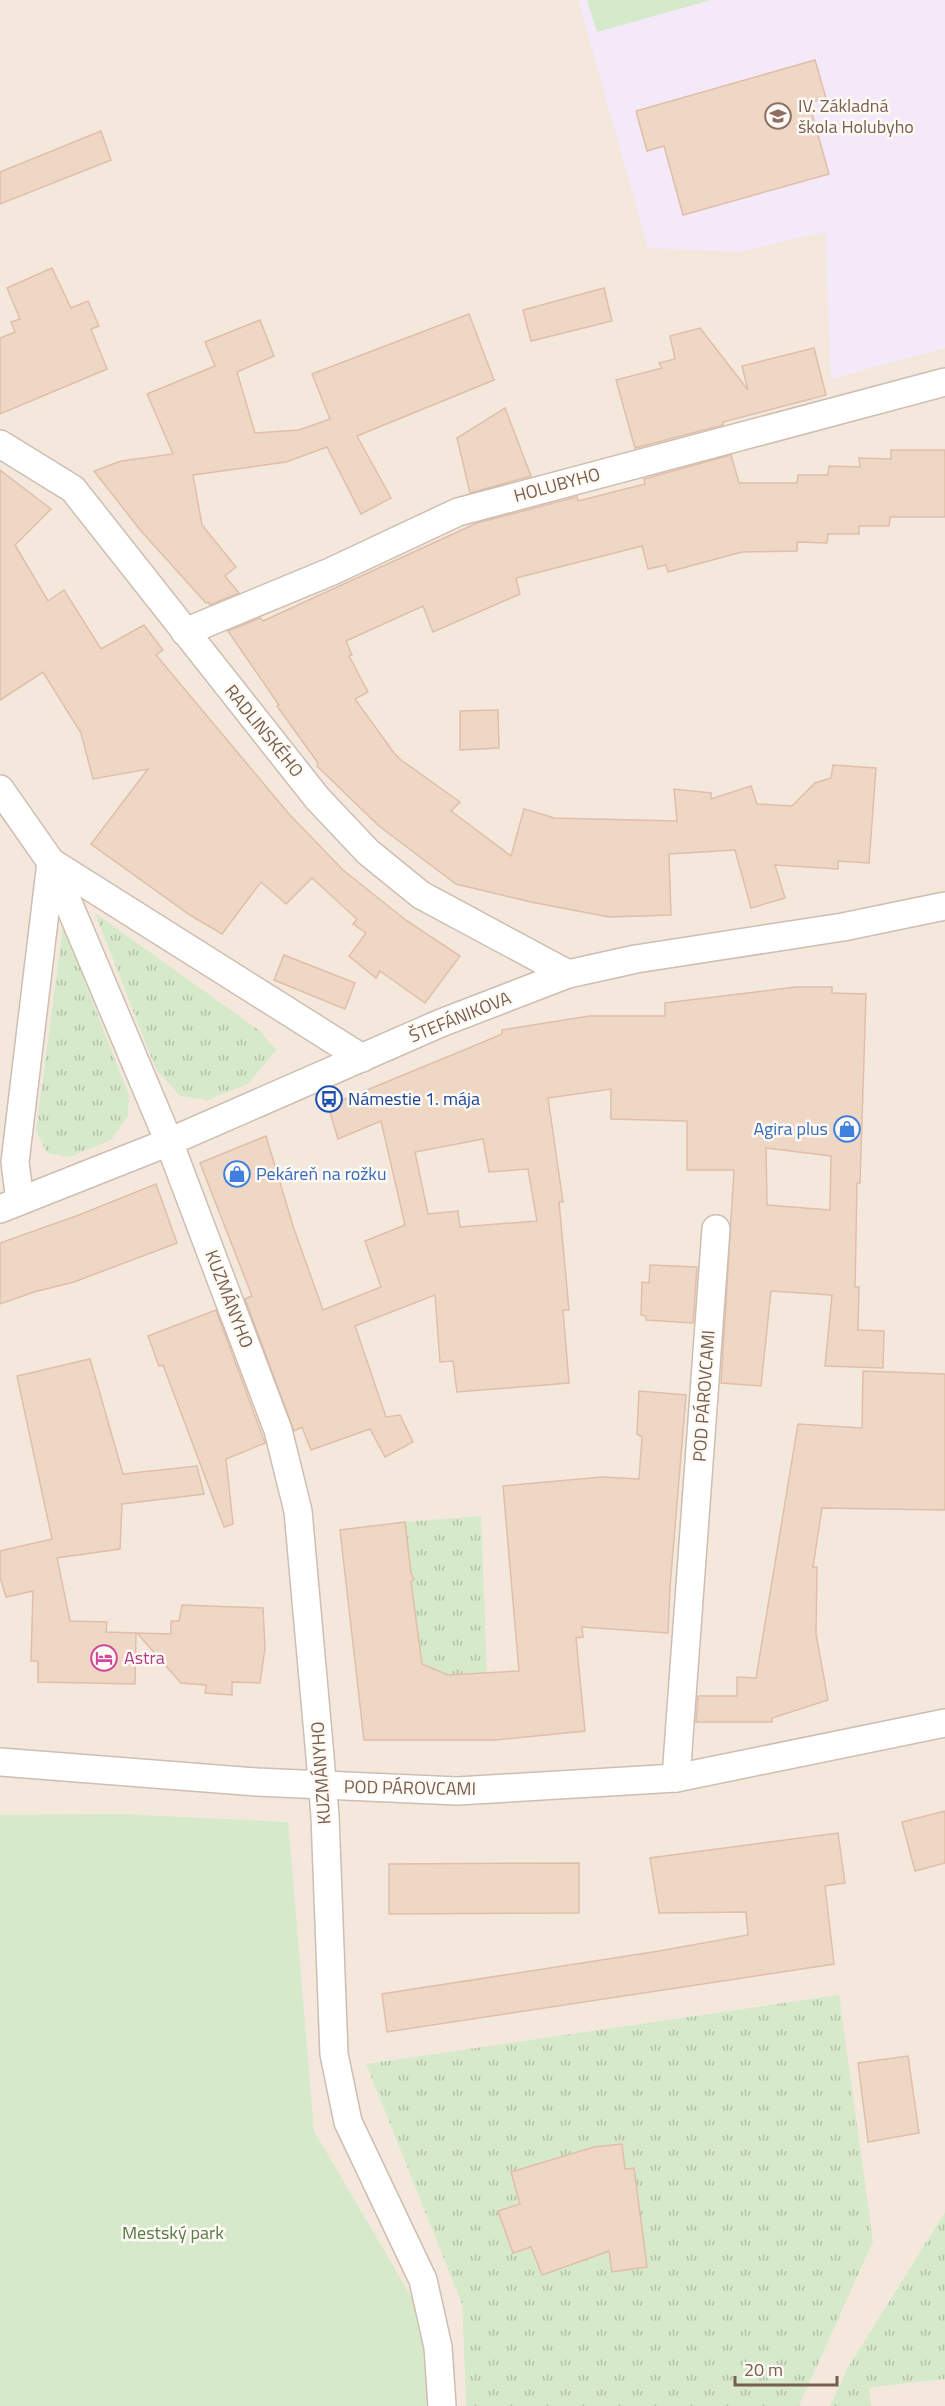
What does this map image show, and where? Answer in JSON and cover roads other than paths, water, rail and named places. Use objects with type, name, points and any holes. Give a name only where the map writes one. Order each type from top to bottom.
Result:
[{"type":"street","name":"HOLUBYHO","points":[[184,632],[330,572],[458,512],[945,382]]},
{"type":"street","name":"RADLINSKÉHO","points":[[0,444],[73,489],[317,798],[368,852],[421,896],[568,974]]},
{"type":"street","points":[[0,789],[51,862],[169,1143]]},
{"type":"street","points":[[51,862],[362,1058]]},
{"type":"street","points":[[10,1205],[51,862]]},
{"type":"street","name":"ŠTEFÁNIKOVA","points":[[10,1205],[169,1143],[441,1023],[568,974],[636,959],[843,927],[945,906]]},
{"type":"street","name":"KUZMÁNYHO","points":[[169,1143],[278,1430],[298,1511],[323,1785],[334,2054],[348,2122],[423,2280],[438,2348],[442,2406]]},
{"type":"street","name":"POD PÁROVCAMI","points":[[676,1778],[716,1229]]},
{"type":"street","name":"POD PÁROVCAMI","points":[[0,1762],[257,1782],[457,1791],[676,1778],[945,1723]]},
{"type":"place","name":"IV. Základná škola Holubyho","points":[[778,116]]},
{"type":"place","name":"Námestie 1. mája","points":[[329,1099]]},
{"type":"place","name":"Agira plus","points":[[847,1129]]},
{"type":"place","name":"Pekáreň na rožku","points":[[237,1174]]},
{"type":"place","name":"Astra","points":[[104,1658]]},
{"type":"park label","name":"Mestský park","points":[[173,2233]]}]
